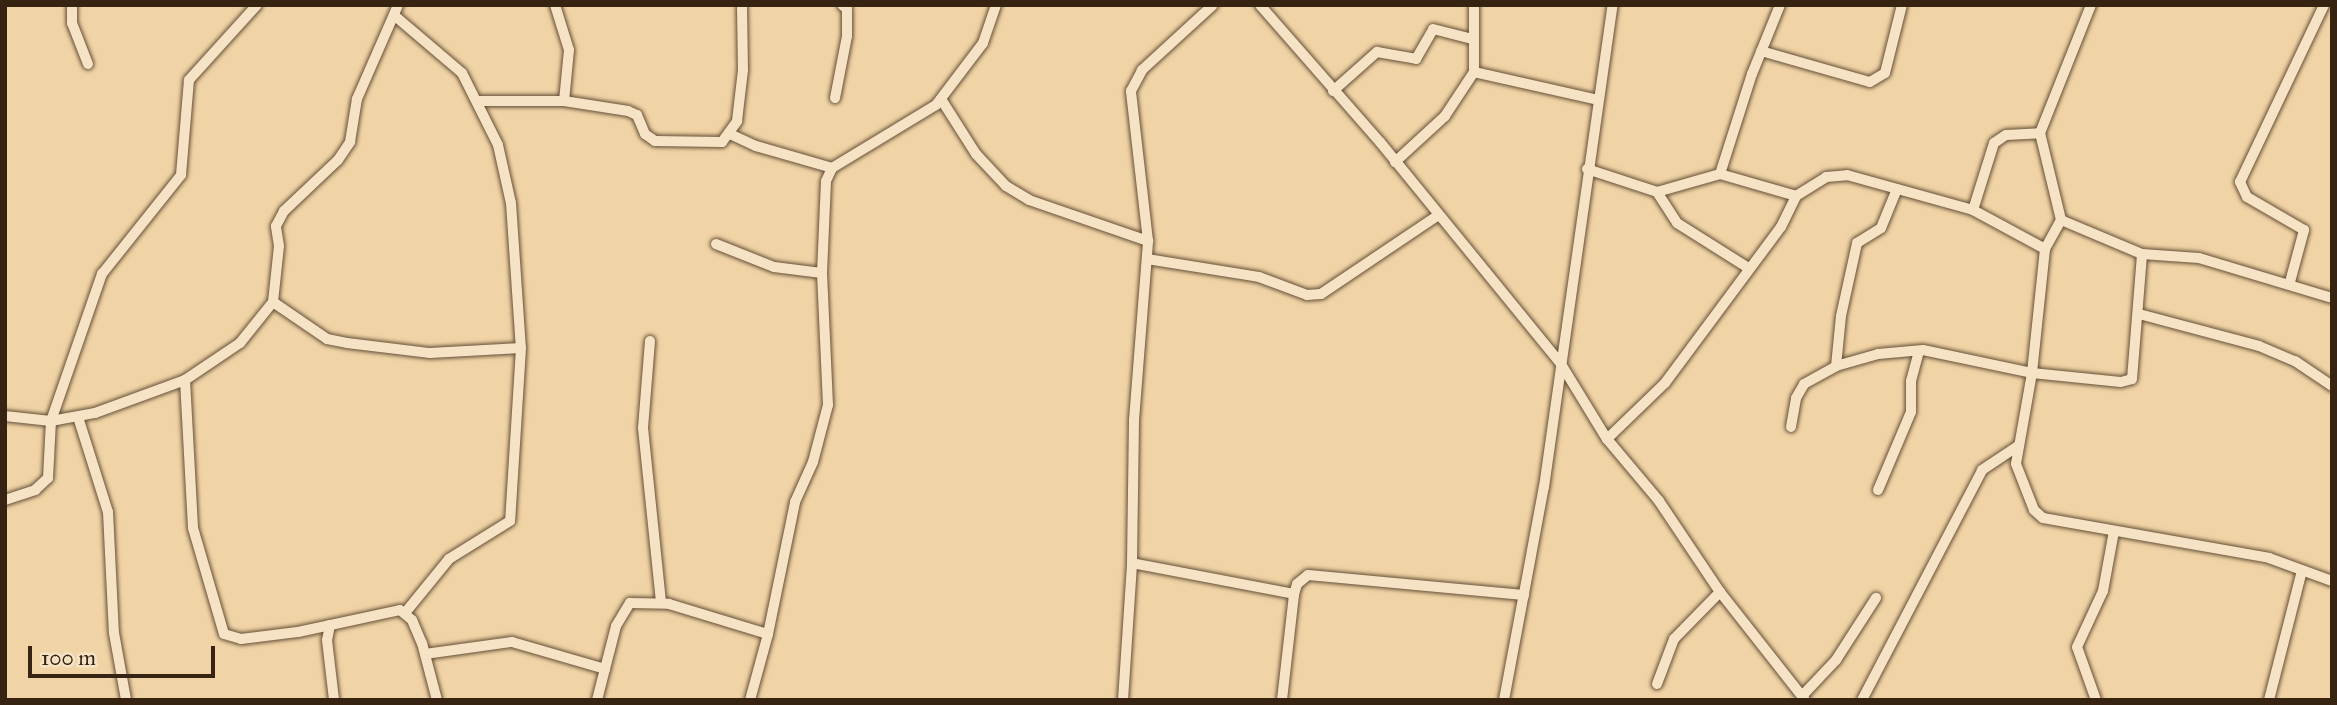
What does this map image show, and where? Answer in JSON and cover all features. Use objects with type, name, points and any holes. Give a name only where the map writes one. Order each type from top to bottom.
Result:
[{"type":"street","points":[[72,5],[72,23],[88,64]]},
{"type":"street","points":[[5,500],[35,490],[48,478],[51,421],[102,274],[170,192],[184,167],[189,79],[257,5]]},
{"type":"street","points":[[555,5],[569,50],[564,101]]},
{"type":"street","points":[[478,101],[564,101],[634,113],[647,137],[655,141],[713,144],[730,134],[737,121],[743,70],[741,5]]},
{"type":"street","points":[[835,98],[847,36],[847,9],[842,5]]},
{"type":"street","points":[[750,700],[768,634],[795,502],[813,462],[828,405],[822,273],[826,181],[832,168],[941,99],[984,43],[996,5]]},
{"type":"street","points":[[1123,700],[1132,563],[1134,420],[1148,241],[1146,196],[1130,103],[1134,79],[1213,5]]},
{"type":"street","points":[[1261,5],[1395,162],[1561,364],[1607,439],[1659,501],[1720,592],[1804,698],[1836,660],[1876,598]]},
{"type":"street","points":[[1395,162],[1445,116],[1474,72],[1474,5]]},
{"type":"street","points":[[1504,700],[1545,487],[1587,169],[1613,5]]},
{"type":"street","points":[[1720,174],[1761,51],[1780,5]]},
{"type":"street","points":[[1761,51],[1870,82],[1885,73],[1902,5]]},
{"type":"street","points":[[2091,5],[2040,133],[2061,220],[2045,248],[2032,373],[2016,464],[2022,487],[2043,518],[2269,558],[2332,581]]},
{"type":"street","points":[[2290,282],[2304,230],[2247,197],[2240,182],[2324,5]]},
{"type":"street","points":[[5,416],[51,421],[78,417],[185,380],[240,343],[273,302],[276,226],[284,211],[338,160],[350,142],[357,99],[396,11],[462,73],[498,145],[511,202],[521,348],[510,521],[449,559],[405,613]]},
{"type":"street","points":[[1333,91],[1377,52],[1416,59],[1433,29],[1472,39]]},
{"type":"street","points":[[1474,72],[1598,100]]},
{"type":"street","points":[[941,99],[976,154],[1006,186],[1029,200],[1148,241]]},
{"type":"street","points":[[1973,210],[1994,143],[2006,135],[2040,133]]},
{"type":"street","points":[[730,134],[756,146],[832,168]]},
{"type":"street","points":[[1587,169],[1657,192],[1720,174],[1796,196]]},
{"type":"street","points":[[1607,439],[1665,383],[1748,267],[1781,227],[1796,196],[1826,177],[1847,175],[1973,210],[2045,248]]},
{"type":"street","points":[[1836,366],[1841,316],[1857,243],[1881,228],[1897,189]]},
{"type":"street","points":[[1657,192],[1677,223],[1748,267]]},
{"type":"street","points":[[1147,259],[1259,276],[1307,295],[1321,294],[1437,216]]},
{"type":"street","points":[[2061,220],[2142,254],[2199,258],[2290,282],[2332,298]]},
{"type":"street","points":[[716,244],[774,268],[822,273]]},
{"type":"street","points":[[1791,427],[1796,398],[1804,384],[1836,366],[1878,354],[1919,351],[2032,373],[2121,382],[2132,379],[2142,254]]},
{"type":"street","points":[[273,302],[327,339],[347,343],[430,353],[521,348]]},
{"type":"street","points":[[2139,314],[2259,346],[2295,361],[2332,386]]},
{"type":"street","points":[[650,341],[643,428],[661,603]]},
{"type":"street","points":[[1878,490],[1911,412],[1911,381],[1919,351]]},
{"type":"street","points":[[185,380],[193,528],[224,634],[241,639],[349,624],[392,610],[405,613]]},
{"type":"street","points":[[78,417],[108,512],[114,633],[126,700]]},
{"type":"street","points":[[1862,700],[1982,470],[2018,446]]},
{"type":"street","points":[[2096,700],[2077,647],[2103,591],[2114,531]]},
{"type":"street","points":[[1132,563],[1294,594]]},
{"type":"street","points":[[2269,700],[2302,571]]},
{"type":"street","points":[[1282,700],[1294,594],[1302,578],[1317,573],[1524,595]]},
{"type":"street","points":[[1657,684],[1674,639],[1720,592]]},
{"type":"street","points":[[597,700],[622,610],[640,601],[661,603],[768,634]]},
{"type":"street","points":[[405,613],[425,654],[437,700]]},
{"type":"street","points":[[330,625],[327,640],[334,700]]},
{"type":"street","points":[[425,654],[512,642],[605,669]]}]
